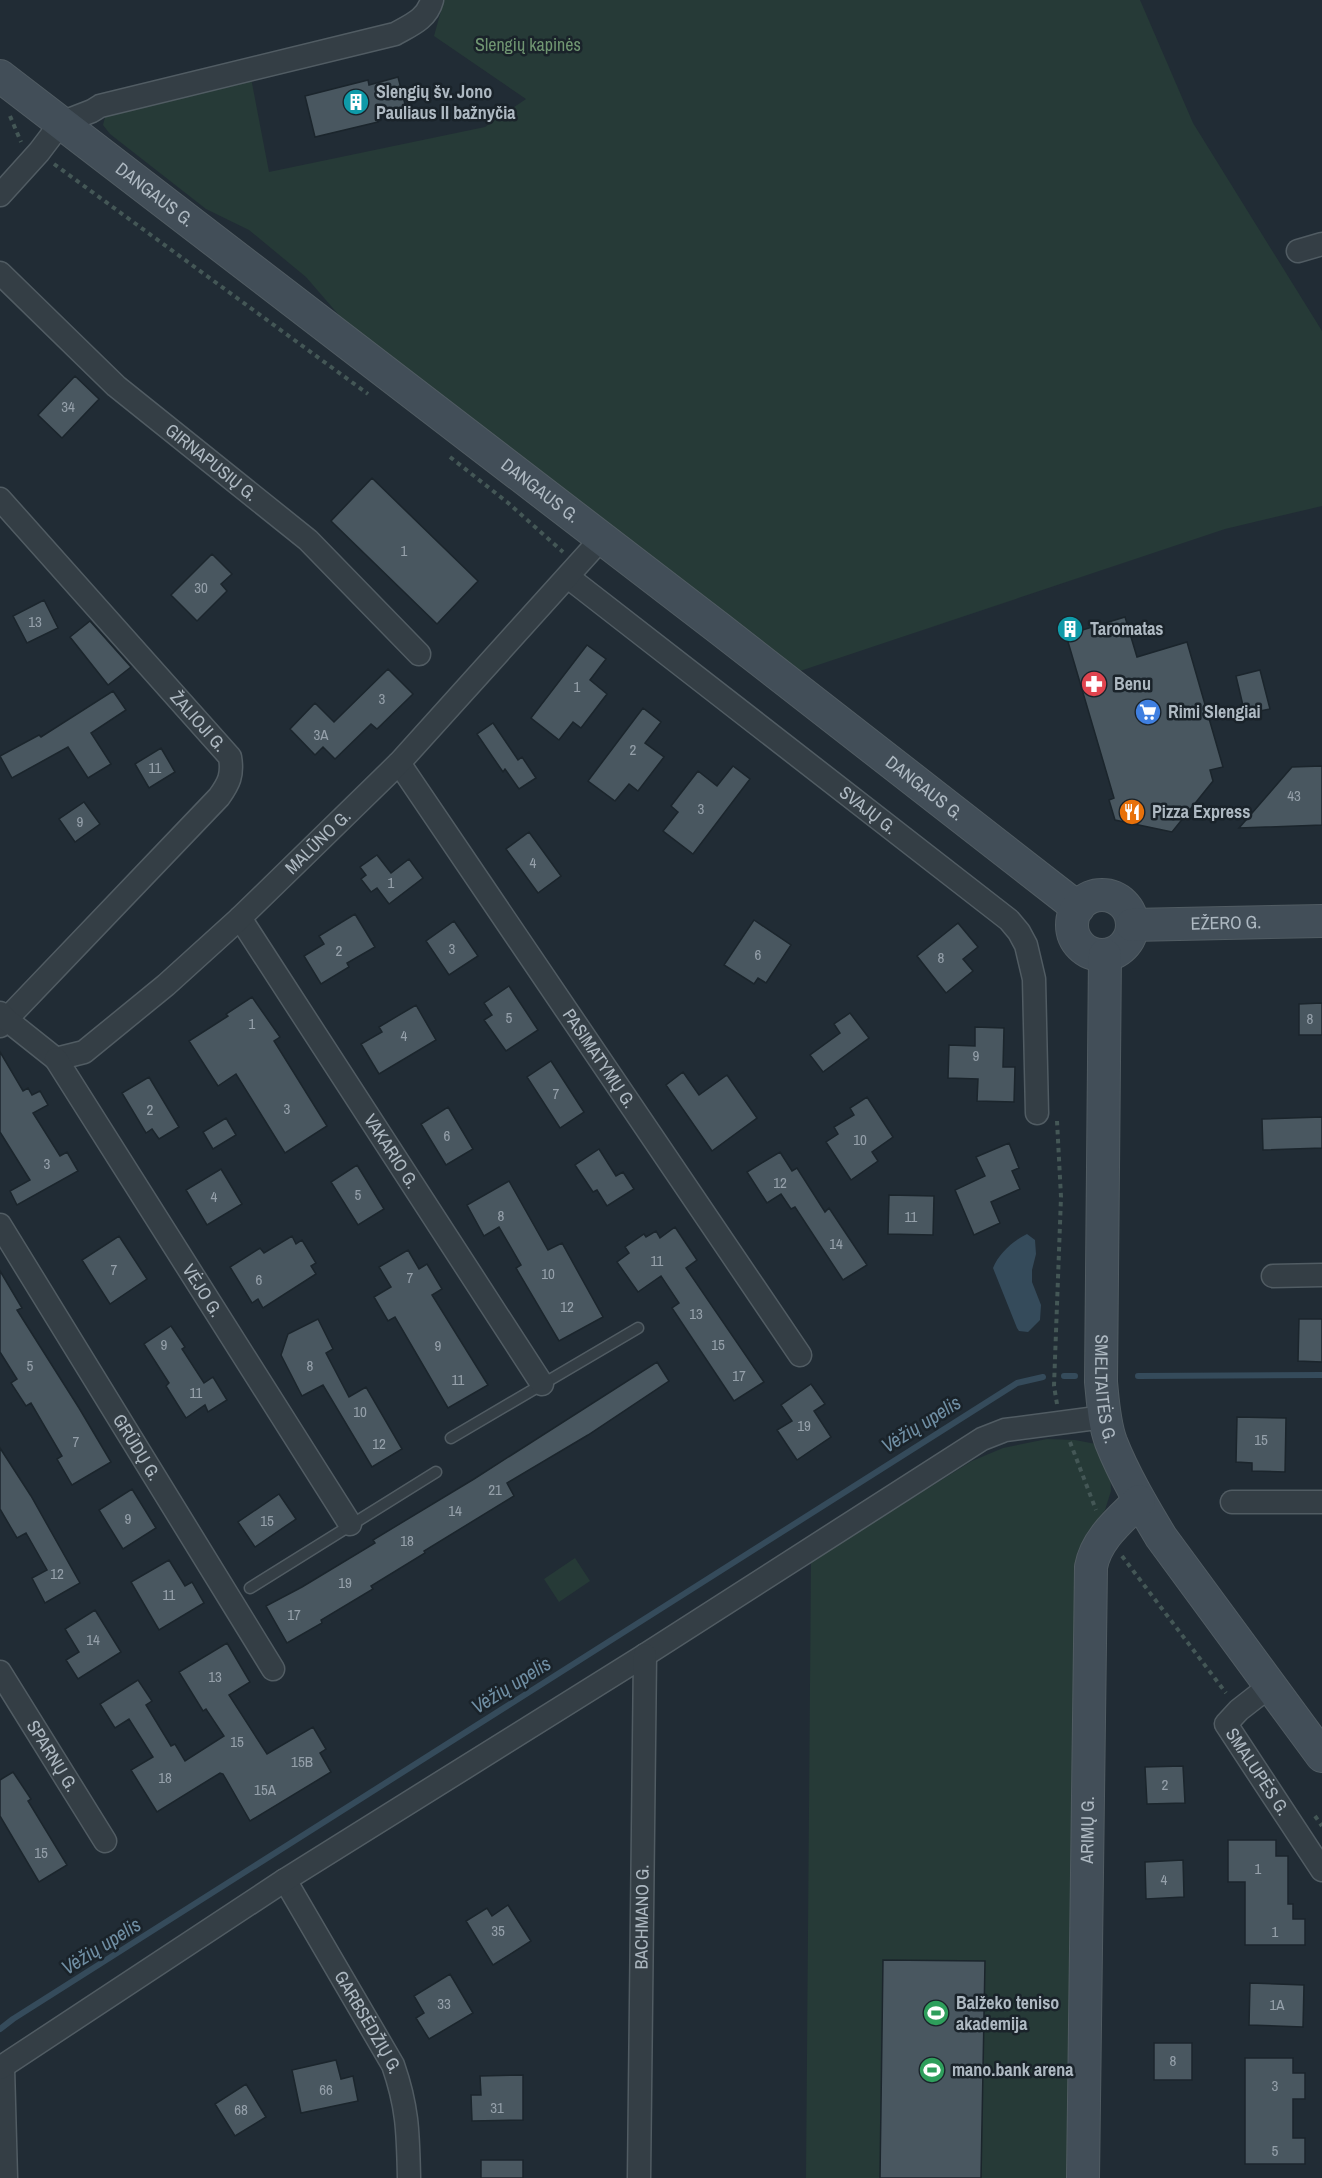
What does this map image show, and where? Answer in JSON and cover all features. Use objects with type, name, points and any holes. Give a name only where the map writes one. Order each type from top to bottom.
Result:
[{"type":"main road","name":"DANGAUS G.","points":[[0,76],[602,538],[1078,908]]},
{"type":"main road","points":[[1106,895],[1116,898],[1125,905],[1132,925],[1130,936],[1124,945],[1106,955],[1094,954],[1084,949],[1077,940],[1073,929],[1073,918],[1078,908],[1086,900],[1106,895]]},
{"type":"main road","name":"EŽERO G.","points":[[1132,925],[1322,921]]},
{"type":"main road","name":"SMELTAITĖS G.","points":[[1106,955],[1101,1382],[1104,1417],[1110,1441],[1139,1501],[1161,1537],[1322,1756]]},
{"type":"main road","name":"ARIMŲ G.","points":[[1083,2178],[1091,1567],[1093,1557],[1106,1535],[1139,1501]]},
{"type":"street","points":[[0,195],[39,152],[61,123],[100,106],[395,34],[422,19],[432,0]]},
{"type":"street","points":[[1298,251],[1322,244]]},
{"type":"street","name":"GIRNAPUSIŲ G.","points":[[0,273],[116,386],[308,540],[419,654]]},
{"type":"street","name":"ŽALIOJI G.","points":[[0,499],[230,757],[232,770],[229,784],[219,797],[2,1020]]},
{"type":"street","name":"MALŪNO G.","points":[[56,1059],[84,1052],[166,985],[240,918],[399,763],[602,538]]},
{"type":"street","name":"SVAJŲ G.","points":[[573,571],[1009,920],[1026,945],[1034,979],[1047,1114]]},
{"type":"street","name":"PASIMATYMŲ G.","points":[[399,763],[800,1355]]},
{"type":"street","name":"VAKARIO G.","points":[[240,918],[542,1384]]},
{"type":"street","points":[[2,1020],[56,1059]]},
{"type":"street","name":"VĖJO G.","points":[[56,1059],[350,1524]]},
{"type":"street","name":"GRŪDŲ G.","points":[[0,1225],[273,1669]]},
{"type":"street","points":[[1273,1276],[1322,1275]]},
{"type":"street","points":[[6,2178],[2,2068],[285,1880],[645,1655],[982,1439],[1005,1430],[1104,1417]]},
{"type":"street","points":[[1232,1502],[1322,1503]]},
{"type":"street","name":"BACHMANO G.","points":[[639,2178],[645,1655]]},
{"type":"street","name":"SPARNŲ G.","points":[[0,1672],[105,1841]]},
{"type":"street","name":"SMALUPĖS G.","points":[[1271,1685],[1239,1710],[1226,1724],[1322,1870]]},
{"type":"street","name":"GARBSĖDŽIŲ G.","points":[[285,1880],[393,2065],[403,2093],[408,2127],[409,2178]]},
{"type":"lane","points":[[451,1438],[638,1328]]},
{"type":"lane","points":[[249,1588],[436,1472]]},
{"type":"path","points":[[5,112],[10,116],[22,144],[39,152],[376,400]]},
{"type":"path","points":[[442,450],[507,502],[573,571]]},
{"type":"path","points":[[1047,1114],[1061,1197],[1054,1386],[1062,1422],[1106,1535],[1239,1710]]},
{"type":"path","points":[[1308,1807],[1322,1826]]},
{"type":"green space","name":"Slengių kapinės","points":[[444,0],[1140,0],[1193,123],[1322,331],[1322,506],[1225,529],[800,671],[344,321],[306,277],[249,230],[206,209],[110,134],[103,125],[110,111],[251,78],[269,172],[485,127],[526,99],[434,36]]},
{"type":"green space","points":[[1047,1439],[1075,1440],[1096,1444],[1110,1471],[1111,1491],[1105,1510],[1087,1533],[1077,1553],[1072,2178],[806,2178],[811,1561],[972,1461],[1003,1448]]},
{"type":"green space","points":[[575,1558],[590,1581],[559,1602],[544,1579]]},
{"type":"water","points":[[1027,1234],[1035,1240],[1036,1254],[1032,1282],[1041,1305],[1040,1320],[1028,1332],[1019,1331],[1017,1328],[993,1268],[1007,1248]]},
{"type":"building","name":"Slengių šv. Jono Pauliaus II bažnyčia","points":[[398,77],[406,108],[376,116],[378,122],[315,137],[305,96],[368,80],[369,85]]},
{"type":"building","points":[[75,376],[99,399],[62,438],[38,415]]},
{"type":"building","points":[[372,478],[478,581],[437,624],[331,521]]},
{"type":"building","points":[[212,554],[232,574],[221,584],[227,591],[197,621],[171,595]]},
{"type":"building","points":[[44,600],[58,628],[27,643],[13,616]]},
{"type":"building","name":"Rimi Slengiai","points":[[1125,617],[1137,657],[1187,642],[1223,767],[1210,770],[1213,781],[1172,832],[1115,820],[1109,800],[1114,798],[1066,635]]},
{"type":"building","points":[[90,621],[131,667],[108,685],[70,637]]},
{"type":"building","points":[[587,645],[606,659],[590,680],[607,694],[581,728],[573,722],[559,740],[531,718]]},
{"type":"building","points":[[388,669],[413,694],[377,729],[371,724],[335,759],[323,747],[315,755],[290,729],[315,703],[334,722]]},
{"type":"building","points":[[1260,670],[1270,709],[1245,714],[1236,676]]},
{"type":"building","points":[[113,691],[126,710],[91,733],[111,764],[88,778],[68,747],[12,778],[0,756],[39,735],[41,737]]},
{"type":"building","points":[[643,708],[661,722],[645,743],[664,757],[638,791],[629,784],[615,801],[588,781]]},
{"type":"building","points":[[493,723],[518,760],[522,757],[536,778],[519,789],[505,769],[503,772],[477,734]]},
{"type":"building","points":[[161,748],[175,772],[149,788],[135,764]]},
{"type":"building","points":[[733,766],[750,779],[693,854],[663,831],[678,812],[671,806],[698,771],[717,786]]},
{"type":"building","points":[[1322,766],[1322,825],[1239,828],[1292,767]]},
{"type":"building","points":[[84,802],[100,824],[75,842],[59,819]]},
{"type":"building","points":[[529,832],[561,876],[538,893],[506,849]]},
{"type":"building","points":[[377,855],[391,873],[409,859],[423,878],[389,904],[377,888],[371,892],[361,879],[366,875],[360,867]]},
{"type":"building","points":[[355,914],[375,947],[347,963],[349,967],[321,984],[304,956],[324,944],[319,936]]},
{"type":"building","points":[[754,920],[791,945],[766,983],[758,978],[754,984],[724,965]]},
{"type":"building","points":[[454,921],[478,956],[449,975],[426,941]]},
{"type":"building","points":[[958,923],[978,947],[963,959],[973,971],[946,993],[917,956]]},
{"type":"building","points":[[509,986],[538,1030],[506,1051],[484,1020],[492,1015],[484,1003]]},
{"type":"building","points":[[252,997],[280,1037],[274,1041],[327,1126],[285,1153],[236,1074],[218,1086],[189,1041],[228,1016],[226,1014]]},
{"type":"building","points":[[1322,1003],[1322,1035],[1299,1035],[1299,1004]]},
{"type":"building","points":[[416,1005],[436,1040],[379,1074],[361,1044],[382,1032],[379,1027]]},
{"type":"building","points":[[850,1013],[869,1038],[823,1072],[810,1055],[840,1033],[834,1024]]},
{"type":"building","points":[[975,1027],[1004,1028],[1003,1067],[1015,1067],[1014,1102],[977,1101],[978,1079],[948,1078],[949,1045],[975,1046]]},
{"type":"building","points":[[0,1052],[23,1091],[28,1088],[32,1095],[40,1091],[48,1105],[33,1113],[60,1156],[67,1152],[78,1171],[17,1205],[10,1191],[30,1180],[0,1132]]},
{"type":"building","points":[[551,1061],[584,1112],[560,1128],[527,1077]]},
{"type":"building","points":[[683,1072],[699,1095],[727,1075],[757,1118],[712,1151],[666,1085]]},
{"type":"building","points":[[149,1077],[179,1127],[159,1139],[152,1129],[146,1133],[122,1093]]},
{"type":"building","points":[[867,1097],[893,1137],[872,1152],[878,1161],[851,1180],[826,1142],[838,1134],[834,1127],[854,1115],[850,1108]]},
{"type":"building","points":[[448,1107],[473,1149],[446,1165],[421,1124]]},
{"type":"building","points":[[1322,1117],[1322,1148],[1263,1150],[1262,1119]]},
{"type":"building","points":[[226,1118],[236,1135],[213,1149],[203,1132]]},
{"type":"building","points":[[1009,1143],[1019,1168],[1012,1171],[1020,1189],[991,1202],[1000,1223],[974,1235],[955,1190],[985,1176],[976,1157]]},
{"type":"building","points":[[599,1149],[616,1176],[623,1172],[634,1189],[607,1206],[597,1190],[593,1192],[575,1165]]},
{"type":"building","points":[[780,1152],[792,1171],[797,1168],[825,1212],[829,1208],[867,1265],[843,1280],[795,1207],[791,1209],[781,1194],[767,1203],[747,1172]]},
{"type":"building","points":[[357,1165],[384,1209],[358,1225],[331,1182]]},
{"type":"building","points":[[221,1169],[242,1204],[207,1225],[186,1190]]},
{"type":"building","points":[[509,1181],[548,1250],[562,1243],[603,1317],[559,1341],[516,1268],[521,1265],[499,1227],[484,1236],[467,1205]]},
{"type":"building","points":[[889,1195],[934,1196],[933,1235],[888,1234]]},
{"type":"building","points":[[675,1227],[697,1260],[686,1268],[764,1382],[734,1401],[672,1308],[679,1303],[661,1276],[638,1292],[617,1262],[629,1253],[625,1247],[644,1234],[646,1237],[656,1231],[660,1238]]},
{"type":"building","points":[[119,1236],[147,1279],[110,1304],[82,1260]]},
{"type":"building","points":[[292,1236],[296,1244],[302,1240],[316,1263],[311,1266],[316,1274],[263,1308],[258,1299],[252,1303],[230,1267],[260,1248],[264,1253]]},
{"type":"building","points":[[408,1250],[419,1269],[427,1264],[442,1289],[432,1295],[488,1385],[448,1408],[395,1317],[388,1321],[374,1297],[391,1287],[379,1267]]},
{"type":"building","points":[[0,1271],[22,1308],[17,1310],[111,1462],[72,1485],[57,1459],[62,1456],[31,1403],[26,1406],[11,1383],[17,1379],[0,1352]]},
{"type":"building","points":[[318,1319],[333,1349],[326,1353],[349,1397],[366,1387],[402,1449],[372,1467],[323,1385],[302,1396],[281,1355],[288,1334]]},
{"type":"building","points":[[1299,1319],[1322,1319],[1322,1362],[1298,1361]]},
{"type":"building","points":[[171,1326],[185,1347],[182,1349],[204,1383],[213,1377],[227,1400],[208,1412],[205,1405],[186,1418],[166,1386],[169,1383],[144,1344]]},
{"type":"building","points":[[657,1362],[669,1381],[588,1435],[507,1483],[514,1496],[424,1551],[425,1553],[371,1586],[373,1589],[287,1643],[266,1606],[375,1543],[373,1540],[474,1479]]},
{"type":"building","points":[[811,1384],[825,1404],[814,1411],[831,1437],[797,1460],[777,1430],[792,1421],[781,1405]]},
{"type":"building","points":[[1237,1417],[1286,1418],[1285,1472],[1252,1471],[1252,1463],[1236,1462]]},
{"type":"building","points":[[0,1448],[31,1496],[80,1583],[45,1603],[32,1578],[47,1570],[26,1533],[17,1538],[0,1509]]},
{"type":"building","points":[[132,1489],[156,1528],[123,1549],[99,1510]]},
{"type":"building","points":[[279,1494],[296,1519],[255,1547],[238,1522]]},
{"type":"building","points":[[169,1560],[185,1586],[192,1582],[204,1603],[159,1630],[131,1582]]},
{"type":"building","points":[[95,1610],[121,1652],[78,1679],[66,1660],[79,1652],[65,1629]]},
{"type":"building","points":[[227,1643],[250,1682],[229,1695],[267,1754],[313,1727],[326,1749],[320,1753],[331,1772],[250,1821],[223,1774],[220,1773],[157,1812],[131,1770],[153,1757],[129,1719],[115,1728],[100,1704],[138,1680],[152,1701],[146,1705],[171,1746],[175,1744],[185,1761],[224,1736],[206,1709],[203,1711],[179,1672]]},
{"type":"building","points":[[1183,1766],[1185,1803],[1147,1804],[1145,1767]]},
{"type":"building","points":[[13,1772],[31,1799],[28,1801],[67,1865],[39,1882],[0,1816],[0,1780]]},
{"type":"building","points":[[1228,1840],[1276,1840],[1276,1856],[1288,1856],[1288,1904],[1293,1904],[1293,1919],[1305,1919],[1305,1945],[1245,1945],[1245,1882],[1228,1882]]},
{"type":"building","points":[[1183,1860],[1184,1897],[1146,1899],[1145,1862]]},
{"type":"building","points":[[508,1905],[531,1941],[493,1965],[466,1921],[487,1908],[492,1916]]},
{"type":"building","name":"mano.bank arena","points":[[883,1960],[985,1961],[981,2178],[880,2178]]},
{"type":"building","points":[[450,1974],[473,2013],[429,2039],[416,2018],[424,2013],[414,1996]]},
{"type":"building","points":[[1250,1983],[1304,1985],[1303,2027],[1249,2025]]},
{"type":"building","points":[[1154,2043],[1192,2043],[1192,2080],[1154,2080]]},
{"type":"building","points":[[1245,2058],[1293,2058],[1293,2073],[1305,2073],[1305,2099],[1293,2099],[1293,2138],[1305,2138],[1305,2164],[1245,2164]]},
{"type":"building","points":[[336,2060],[341,2079],[353,2076],[358,2101],[301,2113],[292,2070]]},
{"type":"building","points":[[523,2075],[523,2120],[472,2121],[471,2095],[481,2095],[480,2076]]},
{"type":"building","points":[[246,2084],[266,2117],[235,2136],[215,2104]]},
{"type":"building","points":[[481,2160],[523,2160],[523,2178],[481,2178]]},
{"type":"waterway","name":"Vėžių upelis","points":[[1138,1376],[1322,1375]]},
{"type":"waterway","name":"Vėžių upelis","points":[[1064,1376],[1075,1376]]},
{"type":"waterway","name":"Vėžių upelis","points":[[0,2029],[1017,1383],[1043,1377]]},
{"type":"place","name":"Slengių šv. Jono Pauliaus II bažnyčia","points":[[356,102]]},
{"type":"place","name":"Taromatas","points":[[1070,629]]},
{"type":"place","name":"Benu","points":[[1094,684]]},
{"type":"place","name":"Rimi Slengiai","points":[[1148,712]]},
{"type":"place","name":"Pizza Express","points":[[1132,812]]},
{"type":"place","name":"Balžeko teniso akademija","points":[[936,2013]]},
{"type":"place","name":"mano.bank arena","points":[[932,2070]]}]
